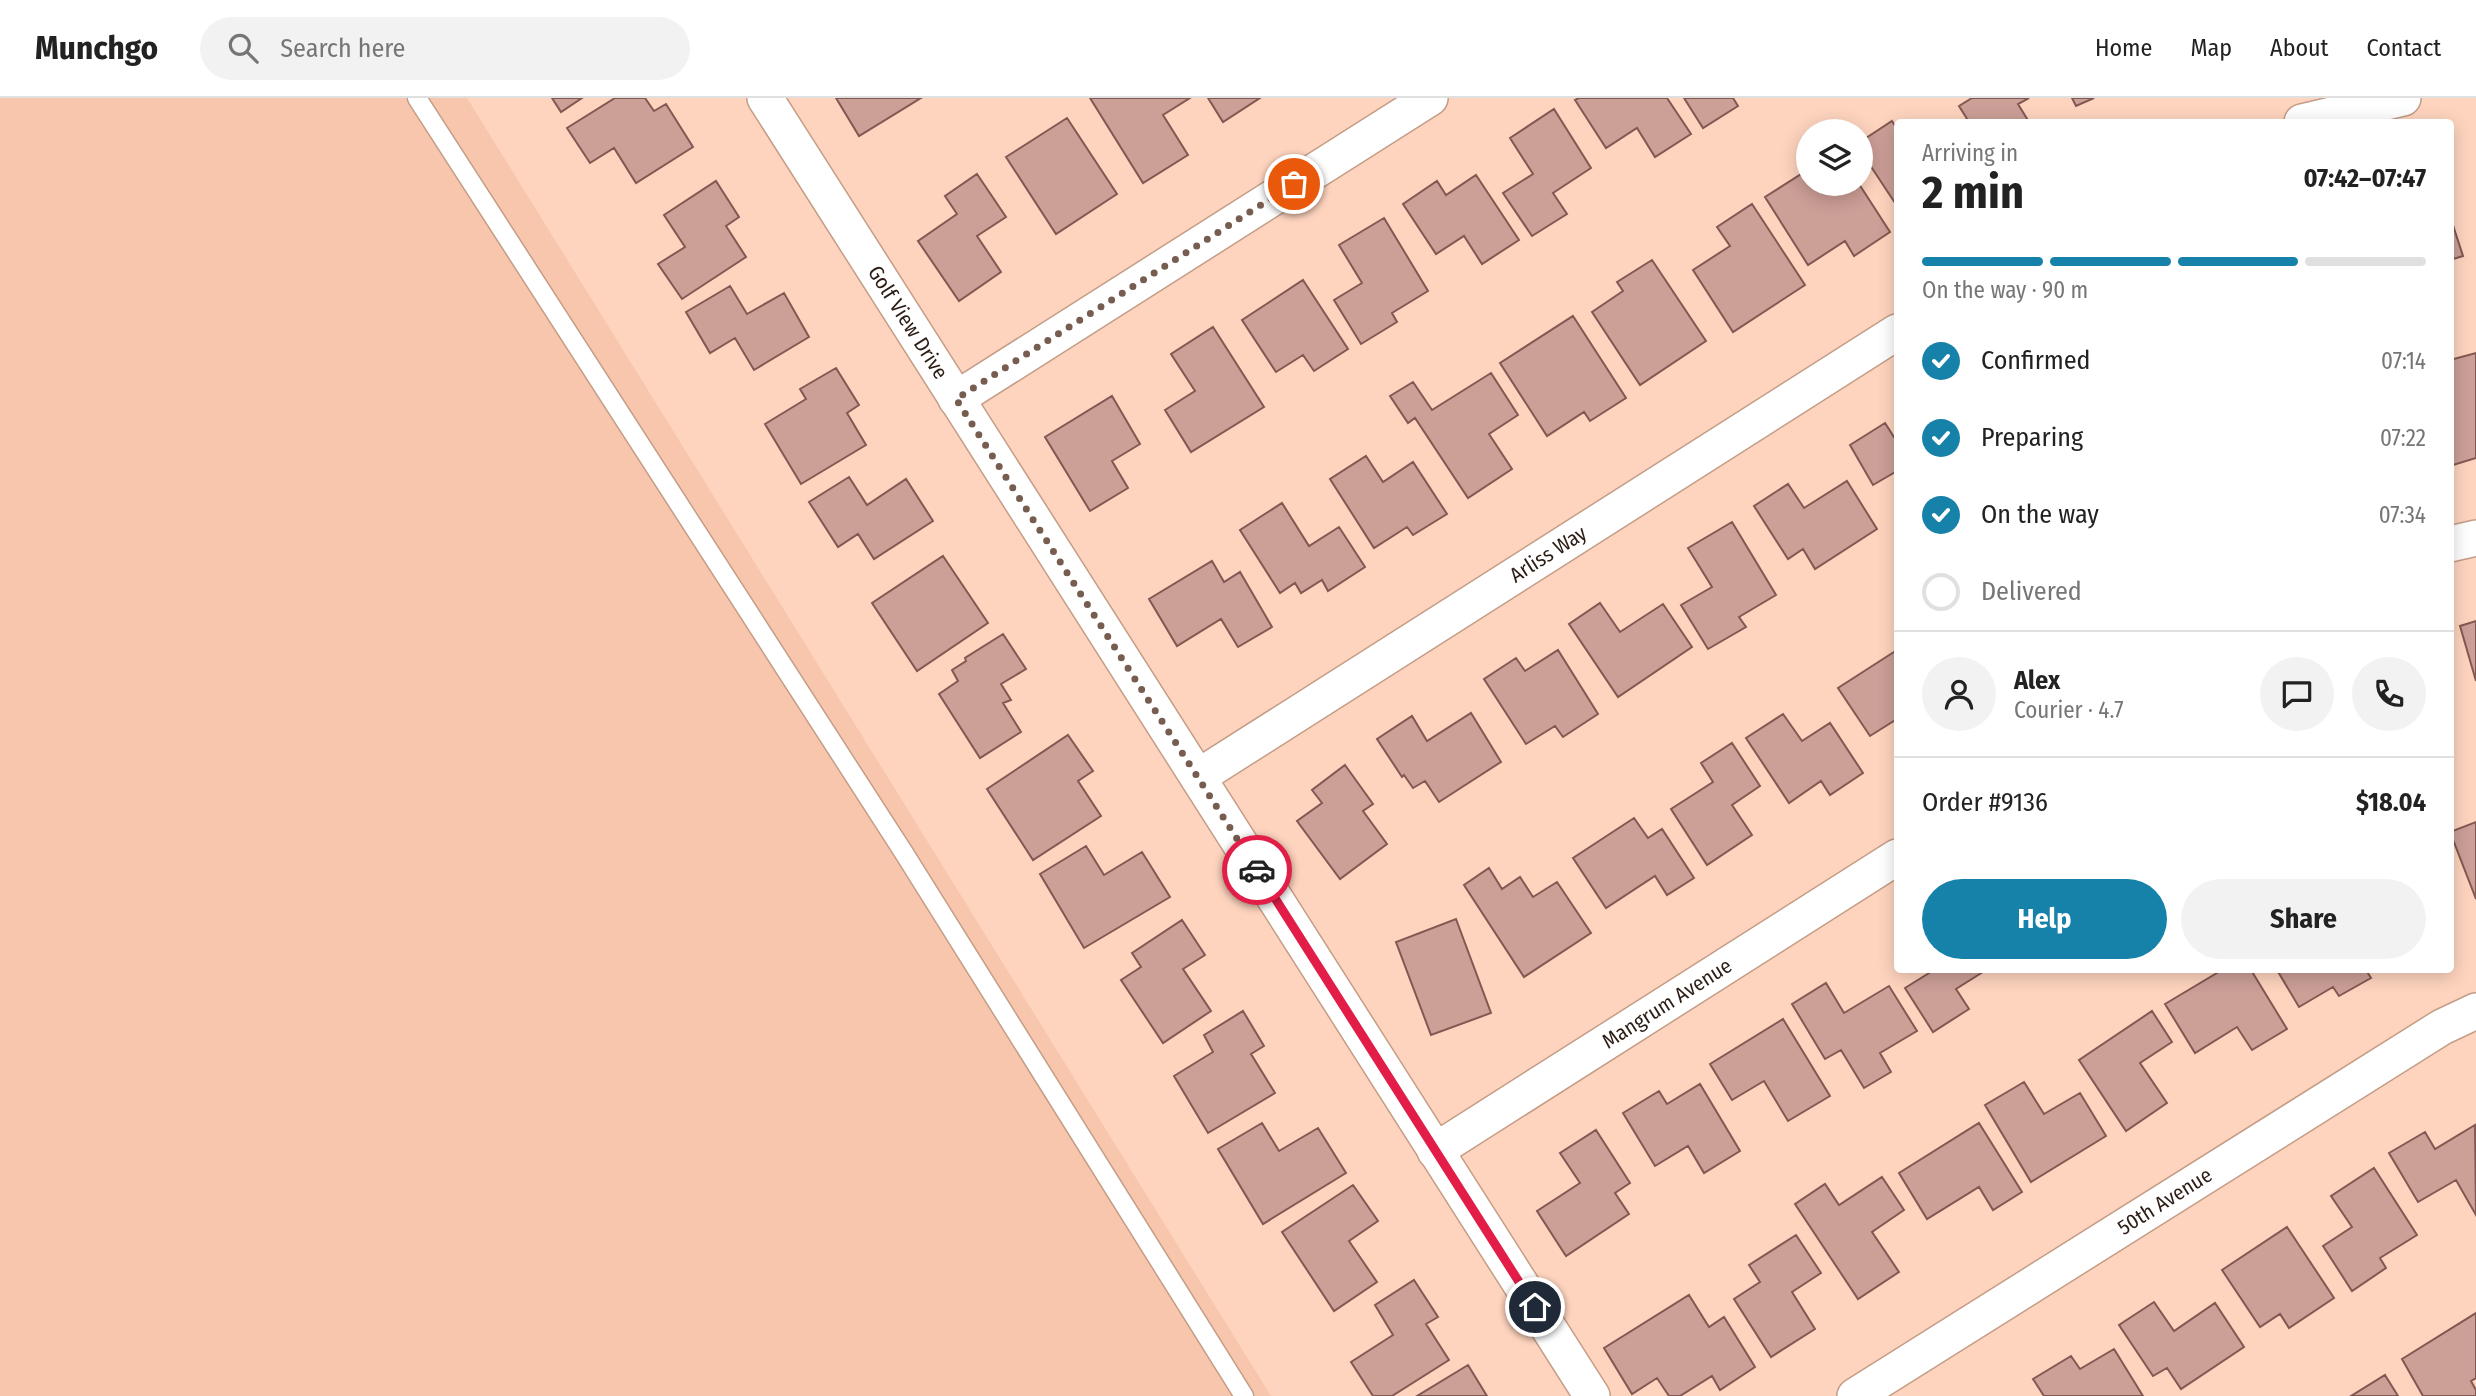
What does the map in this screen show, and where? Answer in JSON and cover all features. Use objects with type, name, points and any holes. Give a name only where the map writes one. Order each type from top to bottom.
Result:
[{"type":"street","name":"Golf View Drive","points":[[765,98],[1592,1396]]},
{"type":"street","points":[[956,399],[1430,98]]},
{"type":"street","points":[[2314,119],[2403,98]]},
{"type":"street","name":"Arliss Way","points":[[1198,777],[1894,334]]},
{"type":"street","points":[[2454,543],[2476,538]]},
{"type":"street","name":"Mangrum Avenue","points":[[1435,1151],[1894,859]]},
{"type":"street","name":"50th Avenue","points":[[1855,1396],[2442,1027],[2476,1011]]},
{"type":"lane","points":[[417,98],[904,853],[1244,1396]]},
{"type":"shaded area","points":[[0,98],[467,98],[1271,1396],[0,1396]]},
{"type":"building","points":[[552,98],[582,98],[561,112]]},
{"type":"building","points":[[615,98],[645,98],[654,111],[666,104],[693,147],[636,183],[614,148],[590,163],[567,128]]},
{"type":"building","points":[[836,98],[921,98],[859,136]]},
{"type":"building","points":[[1090,98],[1190,98],[1163,115],[1188,155],[1143,183]]},
{"type":"building","points":[[1208,98],[1260,98],[1223,122]]},
{"type":"building","points":[[1667,98],[1691,134],[1655,157],[1637,128],[1606,148],[1575,100]]},
{"type":"building","points":[[1684,98],[1733,98],[1738,106],[1703,128]]},
{"type":"building","points":[[1972,98],[2029,98],[2018,104],[2027,119],[1967,119],[1959,106]]},
{"type":"building","points":[[2072,98],[2094,98],[2076,106]]},
{"type":"building","points":[[1554,109],[1591,168],[1553,193],[1567,214],[1532,236],[1503,193],[1533,174],[1510,138]]},
{"type":"building","points":[[1067,118],[1117,194],[1056,234],[1006,157]]},
{"type":"building","points":[[1892,121],[1894,124],[1894,201],[1873,170],[1873,133]]},
{"type":"building","points":[[977,174],[1006,217],[977,236],[1001,272],[959,301],[918,241],[957,214],[945,196]]},
{"type":"building","points":[[1476,175],[1519,240],[1482,264],[1464,236],[1436,254],[1403,204],[1437,181],[1446,195]]},
{"type":"building","points":[[1796,177],[1796,196],[1867,196],[1890,232],[1854,256],[1845,241],[1808,265],[1765,197]]},
{"type":"building","points":[[716,181],[739,217],[726,226],[746,257],[682,299],[658,264],[685,247],[664,215]]},
{"type":"building","points":[[1752,204],[1805,285],[1733,332],[1693,270],[1730,246],[1717,227]]},
{"type":"building","points":[[1384,218],[1428,291],[1392,313],[1397,322],[1361,344],[1334,300],[1362,283],[1339,245]]},
{"type":"building","points":[[2454,228],[2463,256],[2454,259]]},
{"type":"building","points":[[1652,260],[1706,341],[1640,385],[1592,312],[1623,291],[1617,282]]},
{"type":"building","points":[[1303,280],[1348,349],[1314,371],[1303,355],[1276,372],[1242,320]]},
{"type":"building","points":[[730,286],[747,314],[784,293],[809,337],[754,370],[735,338],[710,353],[686,312]]},
{"type":"building","points":[[1573,316],[1626,398],[1590,421],[1584,412],[1547,436],[1500,363]]},
{"type":"building","points":[[1213,327],[1264,407],[1191,452],[1165,410],[1195,391],[1171,354]]},
{"type":"building","points":[[2476,353],[2476,458],[2454,465],[2454,359]]},
{"type":"building","points":[[836,368],[859,405],[847,413],[866,445],[801,484],[765,424],[806,399],[800,389]]},
{"type":"building","points":[[1491,373],[1518,415],[1489,434],[1512,469],[1468,498],[1415,418],[1408,423],[1390,396],[1413,382],[1432,410]]},
{"type":"building","points":[[1112,396],[1140,444],[1112,461],[1128,488],[1090,511],[1045,437]]},
{"type":"building","points":[[1885,423],[1894,437],[1894,473],[1873,485],[1850,445]]},
{"type":"building","points":[[1366,456],[1383,482],[1413,462],[1447,514],[1413,535],[1407,527],[1374,548],[1330,479]]},
{"type":"building","points":[[849,477],[867,505],[906,479],[933,521],[874,559],[858,534],[838,547],[809,502]]},
{"type":"building","points":[[1847,481],[1877,529],[1815,569],[1803,549],[1788,559],[1754,506],[1788,484],[1804,508]]},
{"type":"building","points":[[1282,503],[1309,546],[1339,527],[1365,567],[1328,591],[1322,580],[1301,593],[1295,583],[1280,593],[1240,530]]},
{"type":"building","points":[[1732,522],[1776,595],[1739,617],[1746,627],[1708,649],[1681,605],[1712,587],[1688,548]]},
{"type":"building","points":[[943,556],[988,623],[917,671],[872,603]]},
{"type":"building","points":[[1212,561],[1224,582],[1240,572],[1272,627],[1238,647],[1221,619],[1177,646],[1149,599]]},
{"type":"building","points":[[1600,603],[1620,632],[1663,604],[1692,647],[1618,697],[1569,624]]},
{"type":"building","points":[[2476,621],[2476,681],[2460,626]]},
{"type":"building","points":[[1003,634],[1026,669],[1001,684],[1011,700],[1003,703],[1021,732],[980,758],[939,694],[958,681],[952,670],[966,661],[965,658]]},
{"type":"building","points":[[1558,650],[1598,714],[1563,737],[1555,726],[1526,744],[1484,679],[1516,658],[1525,671]]},
{"type":"building","points":[[1894,652],[1894,721],[1870,736],[1838,688]]},
{"type":"building","points":[[1471,713],[1501,762],[1439,802],[1425,781],[1413,788],[1404,775],[1402,777],[1377,739],[1412,716],[1427,741]]},
{"type":"building","points":[[1783,714],[1802,741],[1830,723],[1863,773],[1830,795],[1821,781],[1789,803],[1746,738]]},
{"type":"building","points":[[1068,735],[1093,771],[1078,781],[1101,816],[1033,860],[987,789]]},
{"type":"building","points":[[1732,743],[1760,786],[1732,805],[1752,835],[1707,865],[1671,809],[1713,782],[1701,763]]},
{"type":"building","points":[[1345,765],[1373,804],[1363,811],[1387,844],[1340,879],[1297,821],[1322,803],[1312,790]]},
{"type":"building","points":[[1634,818],[1648,838],[1662,829],[1694,878],[1667,895],[1655,876],[1606,908],[1573,858]]},
{"type":"building","points":[[2476,822],[2476,899],[2454,842],[2454,830]]},
{"type":"building","points":[[1086,846],[1104,875],[1142,852],[1170,897],[1084,948],[1040,874]]},
{"type":"building","points":[[1489,868],[1502,889],[1520,877],[1533,897],[1557,882],[1591,933],[1524,977],[1464,885]]},
{"type":"building","points":[[1456,919],[1491,1013],[1431,1035],[1396,942]]},
{"type":"building","points":[[1182,920],[1205,955],[1183,969],[1211,1011],[1163,1043],[1121,980],[1141,967],[1132,953]]},
{"type":"building","points":[[1929,973],[1981,973],[1956,989],[1969,1009],[1933,1032],[1905,988]]},
{"type":"building","points":[[2217,973],[2253,973],[2287,1029],[2252,1050],[2237,1027],[2195,1053],[2165,1004]]},
{"type":"building","points":[[2279,973],[2368,973],[2371,978],[2339,996],[2333,987],[2299,1007]]},
{"type":"building","points":[[1826,983],[1844,1013],[1889,986],[1917,1031],[1880,1053],[1891,1072],[1864,1088],[1841,1050],[1825,1059],[1792,1004]]},
{"type":"building","points":[[1243,1011],[1264,1046],[1251,1054],[1275,1093],[1208,1133],[1174,1076],[1213,1052],[1204,1035]]},
{"type":"building","points":[[2152,1011],[2172,1042],[2140,1063],[2167,1103],[2126,1131],[2079,1060]]},
{"type":"building","points":[[1783,1019],[1830,1096],[1788,1121],[1764,1081],[1732,1100],[1710,1064]]},
{"type":"building","points":[[2024,1082],[2044,1114],[2080,1093],[2106,1136],[2031,1182],[1985,1105]]},
{"type":"building","points":[[1700,1084],[1740,1151],[1704,1173],[1688,1146],[1655,1166],[1623,1113],[1659,1091],[1667,1104]]},
{"type":"building","points":[[1262,1123],[1279,1151],[1318,1128],[1346,1173],[1263,1224],[1218,1149]]},
{"type":"building","points":[[1979,1123],[2022,1192],[1993,1210],[1979,1187],[1927,1219],[1899,1173]]},
{"type":"building","points":[[2475,1125],[2476,1215],[2456,1180],[2418,1202],[2389,1153],[2425,1132],[2435,1149]]},
{"type":"building","points":[[1596,1130],[1630,1183],[1615,1193],[1629,1214],[1566,1256],[1537,1211],[1580,1183],[1560,1153]]},
{"type":"building","points":[[2374,1168],[2417,1235],[2380,1258],[2386,1268],[2352,1291],[2323,1246],[2352,1227],[2331,1196]]},
{"type":"building","points":[[1882,1177],[1904,1210],[1872,1232],[1899,1272],[1858,1299],[1795,1204],[1825,1184],[1839,1205]]},
{"type":"building","points":[[1353,1185],[1378,1221],[1349,1241],[1377,1282],[1334,1311],[1282,1232]]},
{"type":"building","points":[[2287,1227],[2334,1298],[2289,1328],[2280,1314],[2260,1327],[2222,1270]]},
{"type":"building","points":[[1796,1235],[1821,1273],[1792,1292],[1815,1329],[1771,1357],[1734,1299],[1760,1282],[1749,1265]]},
{"type":"building","points":[[1414,1280],[1438,1317],[1426,1324],[1449,1360],[1392,1396],[1373,1396],[1351,1362],[1393,1335],[1375,1305]]},
{"type":"building","points":[[1689,1295],[1709,1327],[1724,1317],[1755,1367],[1720,1390],[1712,1376],[1680,1396],[1669,1396],[1657,1378],[1632,1394],[1604,1348]]},
{"type":"building","points":[[2154,1302],[2174,1331],[2215,1303],[2244,1347],[2181,1389],[2167,1368],[2153,1376],[2119,1325]]},
{"type":"building","points":[[2476,1313],[2476,1378],[2471,1381],[2476,1396],[2423,1396],[2402,1359]]},
{"type":"building","points":[[2114,1349],[2143,1396],[2044,1396],[2033,1379],[2071,1356],[2080,1369]]},
{"type":"building","points":[[1468,1365],[1487,1396],[1417,1396]]},
{"type":"building","points":[[2385,1375],[2398,1396],[2351,1396]]},
{"type":"way so far","points":[[1257,870],[956,399],[1294,184]]},
{"type":"route","points":[[1257,870],[1535,1307]]}]
